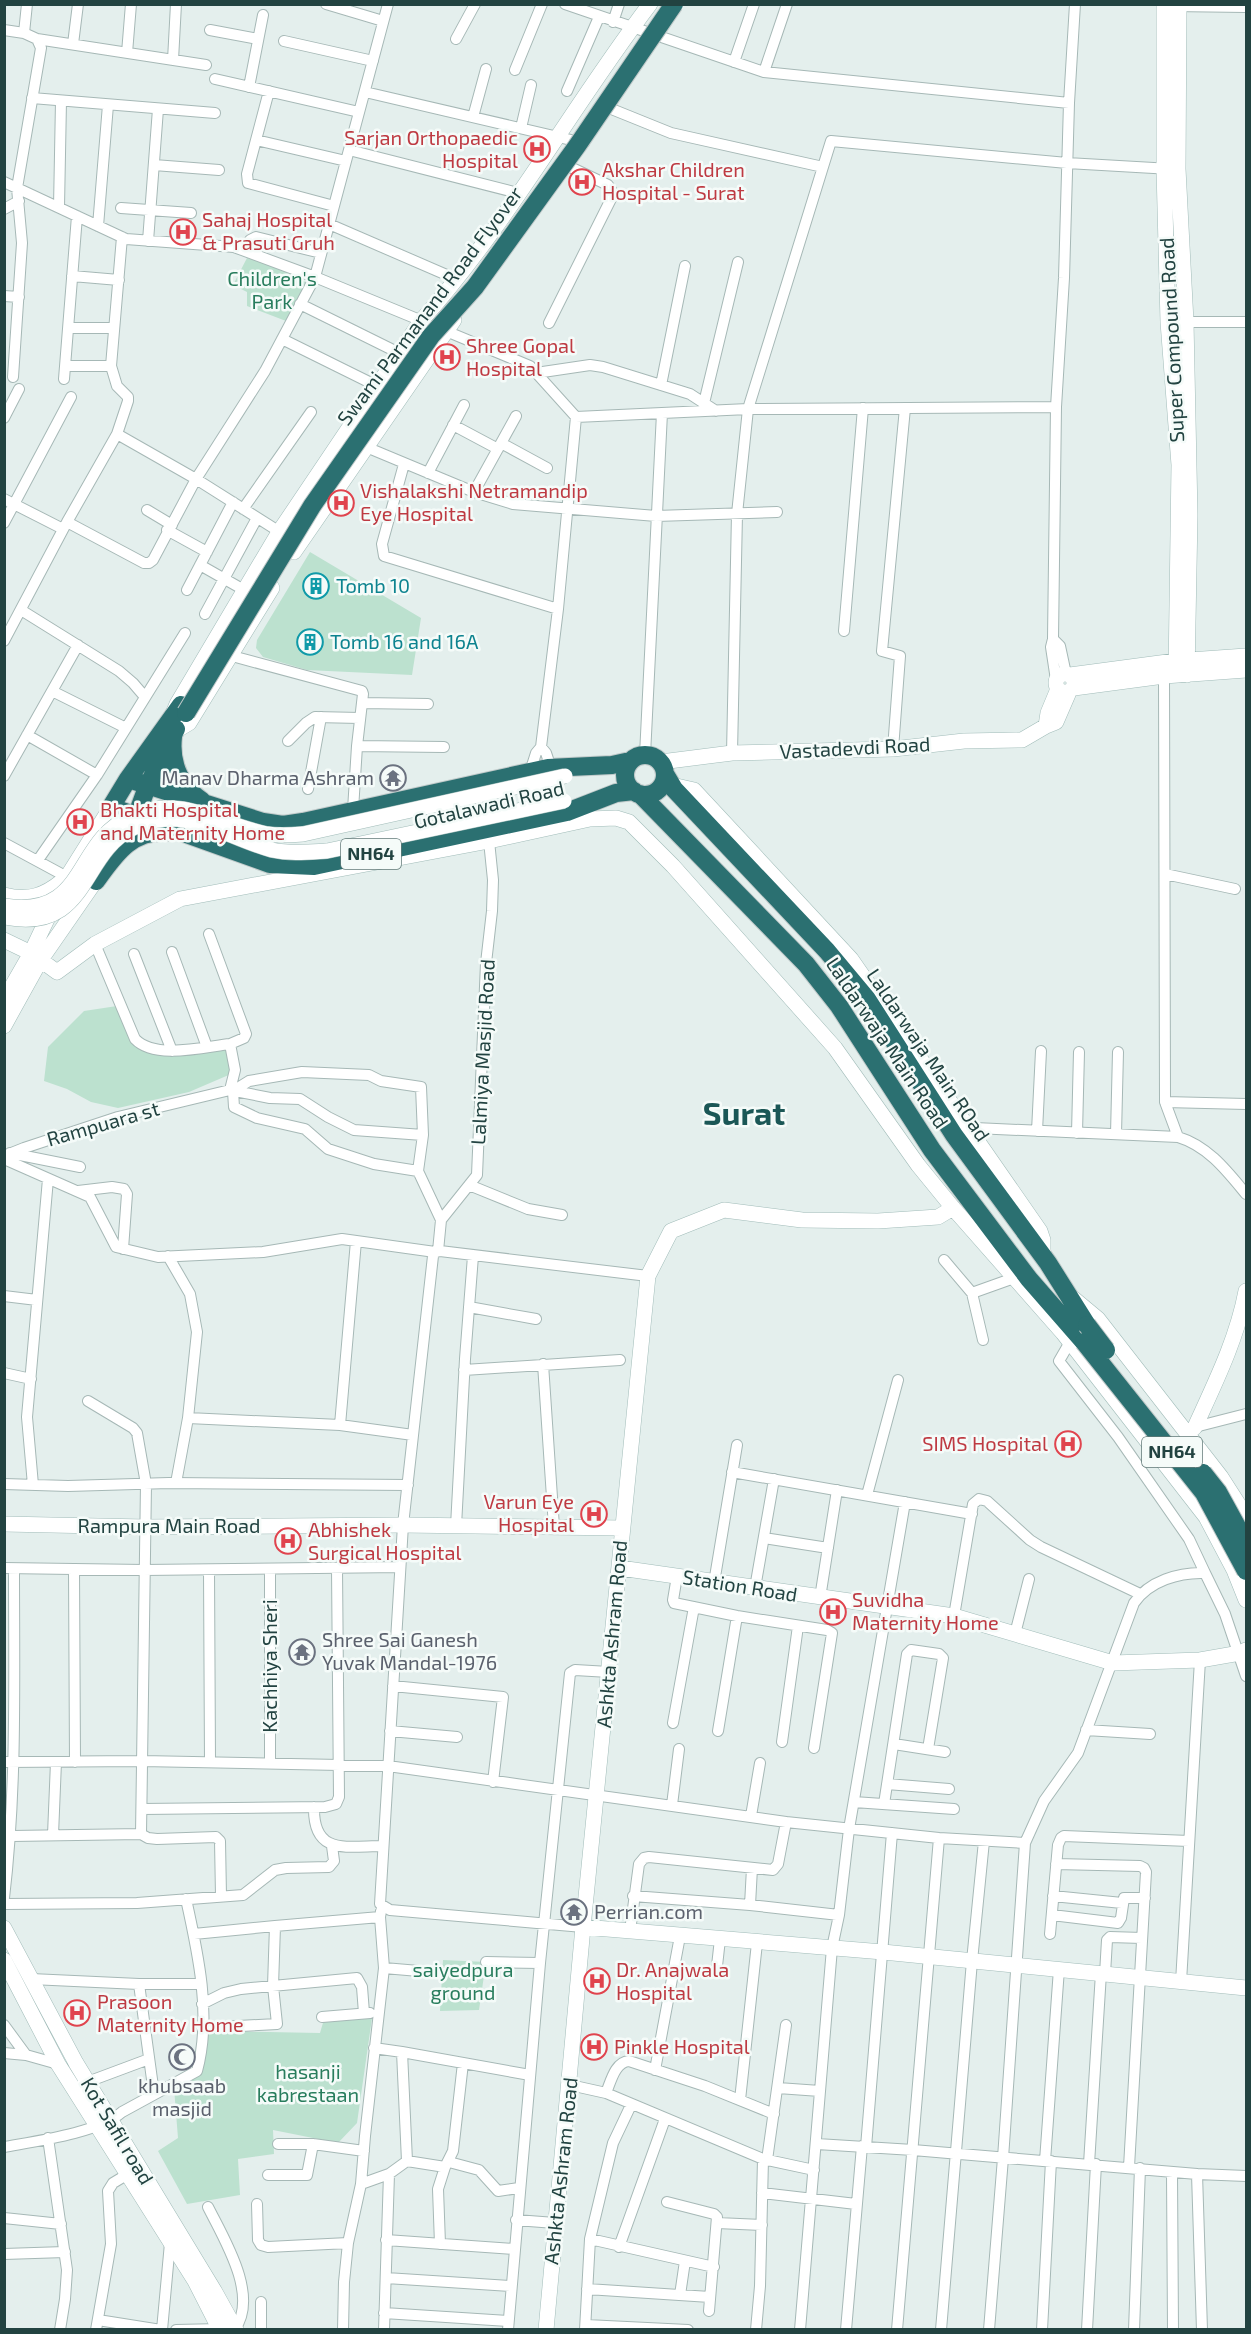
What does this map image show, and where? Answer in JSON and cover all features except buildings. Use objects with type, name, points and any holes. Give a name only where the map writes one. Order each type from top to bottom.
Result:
[{"type":"highway","name":"Swami Parmanand Road Flyover","points":[[178,718],[283,536],[306,502],[425,332],[468,283],[571,141],[664,4]]},
{"type":"highway","name":"Swami Parmanand Road Flyover","points":[[178,718],[312,506],[431,336],[475,287],[577,146],[674,4]]},
{"type":"highway","points":[[111,807],[128,779],[178,718]]},
{"type":"highway","points":[[136,817],[178,718]]},
{"type":"highway","points":[[178,718],[173,760],[176,771],[190,793],[202,801],[222,808]]},
{"type":"highway","points":[[630,793],[626,780],[626,767],[647,767]]},
{"type":"highway","name":"Gotalawadi Road","points":[[128,779],[147,787],[263,822],[283,825],[530,772],[647,767]]},
{"type":"highway","name":"NH64","points":[[630,793],[652,793],[662,785],[647,767]]},
{"type":"highway","name":"Laldarwaja Main ROad","points":[[647,767],[827,951],[867,999],[962,1133],[1067,1293]]},
{"type":"highway","name":"Gotalawadi Road","points":[[111,807],[270,864],[314,866],[567,812],[630,793]]},
{"type":"highway","name":"Laldarwaja Main Road","points":[[630,793],[806,964],[839,1006],[932,1150],[1022,1281]]},
{"type":"highway","points":[[96,880],[116,853],[140,836],[153,830],[184,832]]},
{"type":"highway","name":"NH64","points":[[1022,1281],[1080,1336],[1218,1492],[1246,1543]]},
{"type":"highway","name":"NH64","points":[[1067,1293],[1080,1336],[1204,1493],[1246,1570]]},
{"type":"street","points":[[24,33],[27,4]]},
{"type":"street","points":[[73,44],[78,4]]},
{"type":"street","points":[[127,53],[131,4]]},
{"type":"street","points":[[173,60],[176,4]]},
{"type":"street","points":[[326,4],[383,21]]},
{"type":"street","points":[[10,502],[65,525],[144,563],[153,560],[196,479],[265,371],[315,277],[388,4]]},
{"type":"street","points":[[456,39],[475,4]]},
{"type":"street","points":[[515,70],[542,4]]},
{"type":"street","points":[[565,4],[764,72],[1069,103]]},
{"type":"street","points":[[613,22],[619,4]]},
{"type":"street","points":[[650,4],[559,137],[456,279],[421,321],[279,532],[177,704],[178,718],[189,723],[299,544],[446,332],[585,143],[658,36],[683,4]]},
{"type":"street","points":[[734,62],[754,4]]},
{"type":"street","points":[[764,72],[787,4]]},
{"type":"street","points":[[1075,4],[1069,103],[1064,278],[1056,407],[1053,639],[1051,647],[1066,683],[1178,670],[1246,656]]},
{"type":"street","points":[[1171,5],[1246,7]]},
{"type":"street","name":"Super Compound Road","points":[[1171,5],[1168,321],[1179,465],[1178,670]]},
{"type":"street","points":[[249,87],[263,15]]},
{"type":"street","points":[[567,91],[599,17]]},
{"type":"street","points":[[4,30],[24,33],[37,39],[206,65]]},
{"type":"street","points":[[210,30],[258,39]]},
{"type":"street","points":[[13,376],[22,243],[17,188],[41,48],[37,39]]},
{"type":"street","points":[[284,41],[373,62]]},
{"type":"street","points":[[473,117],[486,69]]},
{"type":"street","points":[[215,79],[359,112]]},
{"type":"street","points":[[521,128],[531,85]]},
{"type":"street","points":[[269,91],[247,174],[248,183],[334,206]]},
{"type":"street","points":[[365,92],[585,143]]},
{"type":"street","points":[[32,98],[215,113]]},
{"type":"street","points":[[59,207],[61,101]]},
{"type":"street","points":[[98,226],[108,105]]},
{"type":"street","points":[[609,108],[671,133],[823,167]]},
{"type":"street","points":[[148,241],[158,109]]},
{"type":"street","points":[[256,140],[348,155],[518,193]]},
{"type":"street","points":[[732,753],[737,514],[748,409],[831,141],[1067,163],[1171,169]]},
{"type":"street","points":[[154,165],[219,170]]},
{"type":"street","points":[[549,323],[611,199],[612,191],[608,185],[568,165]]},
{"type":"street","name":"Super Compound Road","points":[[1171,169],[1186,322],[1190,515],[1178,670]]},
{"type":"street","points":[[4,182],[122,237],[234,247],[315,277],[530,366],[576,417],[542,747],[536,753],[530,772]]},
{"type":"street","points":[[4,209],[19,201]]},
{"type":"street","points":[[121,208],[190,213]]},
{"type":"street","points":[[64,379],[77,216]]},
{"type":"street","points":[[329,224],[456,279]]},
{"type":"street","points":[[4,641],[65,525],[117,434],[128,401],[128,397],[117,386],[111,366],[122,237]]},
{"type":"street","points":[[246,251],[250,240],[256,237],[321,253]]},
{"type":"street","points":[[704,403],[738,262]]},
{"type":"street","points":[[661,385],[685,266]]},
{"type":"street","points":[[72,276],[118,280]]},
{"type":"street","points":[[4,296],[19,297]]},
{"type":"street","points":[[300,304],[399,353]]},
{"type":"street","points":[[1168,321],[1246,322]]},
{"type":"street","points":[[68,328],[114,328]]},
{"type":"street","points":[[282,339],[377,386]]},
{"type":"street","points":[[536,373],[590,365],[690,394],[716,411]]},
{"type":"street","points":[[65,366],[111,366]]},
{"type":"street","points":[[4,418],[19,389]]},
{"type":"street","points":[[4,523],[10,502],[71,398]]},
{"type":"street","points":[[428,473],[464,405]]},
{"type":"street","points":[[576,417],[748,409],[1056,407]]},
{"type":"street","points":[[844,631],[863,408]]},
{"type":"street","points":[[893,749],[900,656],[882,651],[905,408]]},
{"type":"street","points":[[243,509],[311,412]]},
{"type":"street","points":[[647,767],[662,413]]},
{"type":"street","points":[[474,492],[516,416]]},
{"type":"street","points":[[453,425],[547,468]]},
{"type":"street","points":[[117,434],[196,479],[299,544]]},
{"type":"street","points":[[366,447],[474,492],[513,504],[656,516],[777,512]]},
{"type":"street","points":[[404,464],[382,544],[384,556],[558,609]]},
{"type":"street","points":[[187,590],[233,502]]},
{"type":"street","points":[[147,510],[169,528],[207,552]]},
{"type":"street","points":[[205,614],[257,518]]},
{"type":"street","points":[[200,566],[244,590]]},
{"type":"street","points":[[21,610],[119,671],[145,696]]},
{"type":"street","points":[[38,860],[97,775],[184,633]]},
{"type":"street","points":[[4,776],[78,645]]},
{"type":"street","points":[[232,656],[358,688],[363,694],[353,810]]},
{"type":"street","points":[[1178,670],[1246,670]]},
{"type":"street","points":[[1178,670],[1165,874],[1165,1102],[1178,1137]]},
{"type":"street","name":"Vastadevdi Road","points":[[647,767],[732,753],[893,749],[964,741],[1022,740],[1056,722],[1066,683]]},
{"type":"street","points":[[52,691],[126,728]]},
{"type":"street","points":[[362,703],[428,704]]},
{"type":"street","points":[[308,789],[321,717]]},
{"type":"street","points":[[288,741],[310,719],[360,718]]},
{"type":"street","points":[[27,735],[97,775]]},
{"type":"street","points":[[357,746],[444,747]]},
{"type":"street","points":[[4,906],[29,909],[63,895],[113,827],[147,810],[168,807],[186,809],[251,830],[286,836],[303,834],[558,772],[542,747]]},
{"type":"street","points":[[4,917],[29,919],[43,917],[70,903],[118,837],[152,820],[186,819],[272,850],[327,851],[564,801],[630,793]]},
{"type":"street","points":[[4,1026],[67,877],[111,807]]},
{"type":"street","points":[[4,1000],[96,880],[136,817]]},
{"type":"street","points":[[4,940],[57,972],[95,944],[180,899],[489,841],[590,819],[616,818],[629,822],[673,866],[835,1048],[918,1165],[953,1208],[1022,1281],[972,1293]]},
{"type":"street","name":"Lalmiya Masjid Road","points":[[441,1220],[477,1175],[485,985],[492,911],[493,880],[489,841]]},
{"type":"street","points":[[4,843],[67,877]]},
{"type":"street","points":[[1165,874],[1235,889]]},
{"type":"street","points":[[4,896],[34,898],[49,892],[67,877]]},
{"type":"street","points":[[95,944],[135,1040],[142,1047],[164,1052],[230,1044],[244,1038],[246,1034],[209,934]]},
{"type":"street","points":[[172,952],[207,1047]]},
{"type":"street","points":[[134,954],[172,1051]]},
{"type":"street","points":[[230,1044],[235,1070],[231,1090],[234,1107],[257,1118],[305,1130],[328,1149],[374,1164],[418,1171]]},
{"type":"street","points":[[1037,1131],[1041,1051]]},
{"type":"street","points":[[1077,1133],[1079,1052]]},
{"type":"street","points":[[1116,1134],[1118,1052]]},
{"type":"street","points":[[231,1090],[249,1081],[302,1072],[369,1075],[381,1081],[421,1087],[423,1135],[418,1171],[441,1220],[437,1252],[433,1256],[403,1525],[379,1898],[384,1968],[361,2184],[348,2243],[343,2330]]},
{"type":"street","points":[[231,1090],[270,1098],[300,1099],[354,1130],[423,1135]]},
{"type":"street","name":"Rampuara st","points":[[6,1156],[117,1117],[231,1090]]},
{"type":"street","points":[[1165,1102],[1246,1104]]},
{"type":"street","points":[[962,1133],[975,1128],[1178,1137],[1193,1141],[1208,1152],[1246,1194]]},
{"type":"street","points":[[918,1165],[932,1150]]},
{"type":"street","points":[[6,1156],[80,1167]]},
{"type":"street","points":[[6,1156],[48,1179],[90,1197],[116,1247],[158,1257],[262,1252],[342,1239],[648,1276]]},
{"type":"street","points":[[33,1485],[27,1417],[48,1179]]},
{"type":"street","points":[[469,1185],[528,1209],[562,1215]]},
{"type":"street","points":[[78,1191],[112,1187],[124,1189],[127,1194],[123,1249]]},
{"type":"street","name":"Ashkta Ashram Road","points":[[546,2330],[595,1797],[648,1276],[671,1231],[724,1210],[802,1220],[878,1221],[938,1217],[953,1208]]},
{"type":"street","points":[[340,1425],[356,1241]]},
{"type":"street","points":[[168,1256],[193,1301],[197,1332],[188,1418],[176,1483]]},
{"type":"street","points":[[456,1526],[473,1256]]},
{"type":"street","points":[[944,1260],[972,1293],[983,1340]]},
{"type":"street","points":[[1191,1431],[1226,1359],[1242,1316],[1246,1291]]},
{"type":"street","points":[[1067,1293],[1098,1319],[1191,1431],[1242,1510]]},
{"type":"street","points":[[4,1296],[38,1300]]},
{"type":"street","points":[[469,1307],[536,1319]]},
{"type":"street","points":[[1246,1600],[1210,1523],[1080,1336],[1059,1360],[1118,1437],[1189,1539],[1225,1614],[1231,1635],[1243,1652],[1246,1676]]},
{"type":"street","points":[[464,1371],[620,1360]]},
{"type":"street","points":[[543,1364],[554,1527]]},
{"type":"street","points":[[4,1373],[31,1379]]},
{"type":"street","points":[[867,1495],[898,1380]]},
{"type":"street","points":[[88,1401],[134,1428],[137,1433],[146,1484],[141,1834]]},
{"type":"street","points":[[1191,1431],[1246,1414]]},
{"type":"street","points":[[188,1418],[340,1425],[413,1435]]},
{"type":"street","points":[[714,1582],[737,1445]]},
{"type":"street","points":[[732,1472],[972,1514]]},
{"type":"street","points":[[755,1588],[774,1479]]},
{"type":"street","points":[[4,1484],[408,1485]]},
{"type":"street","points":[[820,1598],[837,1490]]},
{"type":"street","points":[[954,1616],[973,1504],[983,1499],[1041,1547],[1140,1594]]},
{"type":"street","points":[[800,2330],[832,1948],[839,1915],[849,1829],[905,1502]]},
{"type":"street","points":[[1210,1523],[1214,1514],[1228,1503],[1242,1510]]},
{"type":"street","name":"Rampura Main Road","points":[[4,1524],[145,1527],[403,1525],[622,1528]]},
{"type":"street","points":[[1219,1539],[1234,1541],[1246,1536]]},
{"type":"street","points":[[764,1538],[828,1548]]},
{"type":"street","points":[[4,1898],[12,1836],[9,1569],[209,1570],[400,1567]]},
{"type":"street","points":[[142,1809],[314,1807],[336,1804],[339,1797],[337,1568]]},
{"type":"street","name":"Station Road","points":[[620,1568],[954,1616],[1113,1664],[1200,1660],[1243,1652]]},
{"type":"street","points":[[74,1569],[75,1762]]},
{"type":"street","name":"Kachhiya Sheri","points":[[270,1569],[270,1763]]},
{"type":"street","points":[[209,1570],[210,1762]]},
{"type":"street","points":[[988,2330],[1003,2158],[1025,1843],[1044,1801],[1078,1753],[1134,1604],[1140,1594],[1160,1581],[1192,1573],[1205,1573]]},
{"type":"street","points":[[677,1576],[673,1602],[737,1616],[827,1630],[832,1636],[814,1748]]},
{"type":"street","points":[[1015,1634],[1029,1579]]},
{"type":"street","points":[[673,1723],[694,1607]]},
{"type":"street","points":[[718,1731],[737,1616]]},
{"type":"street","points":[[782,1742],[798,1626]]},
{"type":"street","points":[[884,1804],[907,1654],[911,1650],[939,1654],[943,1661],[927,1749]]},
{"type":"street","points":[[1181,1982],[1200,1660]]},
{"type":"street","points":[[384,2313],[508,2325],[540,1963],[570,1673],[575,1670],[609,1672]]},
{"type":"street","points":[[393,1686],[503,1697],[493,1782]]},
{"type":"street","points":[[1086,1730],[1150,1734]]},
{"type":"street","points":[[390,1731],[457,1737]]},
{"type":"street","points":[[894,1744],[945,1752]]},
{"type":"street","points":[[672,1805],[680,1749]]},
{"type":"street","points":[[10,1762],[142,1761],[388,1766],[595,1797],[672,1805],[786,1822],[939,1838],[1025,1843]]},
{"type":"street","points":[[53,1835],[56,1762]]},
{"type":"street","points":[[751,1816],[760,1763]]},
{"type":"street","points":[[887,1784],[949,1789]]},
{"type":"street","points":[[854,1802],[954,1809]]},
{"type":"street","points":[[314,1807],[313,1821],[317,1831],[324,1841],[332,1846],[383,1845]]},
{"type":"street","points":[[630,1931],[639,1864],[644,1858],[773,1870],[777,1868],[786,1822]]},
{"type":"street","points":[[846,2330],[856,2204],[883,1952],[892,1833]]},
{"type":"street","points":[[12,1836],[141,1834],[157,1839],[216,1837],[220,1841],[220,1896]]},
{"type":"street","points":[[1050,1934],[1058,1845],[1061,1838],[1064,1836],[1189,1841]]},
{"type":"street","points":[[897,2330],[939,1838]]},
{"type":"street","points":[[941,2330],[984,1841]]},
{"type":"street","points":[[4,1904],[136,1903],[243,1895],[275,1870],[329,1867],[334,1861],[332,1846]]},
{"type":"street","points":[[1056,1864],[1144,1868],[1146,1872],[1129,2167]]},
{"type":"street","points":[[750,1905],[752,1868]]},
{"type":"street","points":[[633,1896],[839,1915]]},
{"type":"street","points":[[1053,1896],[1122,1903]]},
{"type":"street","points":[[1052,1915],[1118,1923],[1121,1918],[1122,1903],[1127,1896],[1145,1898]]},
{"type":"street","points":[[4,2147],[105,2124],[122,2112],[197,2071],[202,2028],[201,1984],[186,1899]]},
{"type":"street","points":[[194,1934],[275,1926],[390,1910],[544,1925],[930,1956],[1246,1988]]},
{"type":"street","points":[[202,2028],[276,2024],[273,1986],[275,1926]]},
{"type":"street","name":"Kot Safil road","points":[[4,1928],[81,2085],[215,2292],[236,2329]]},
{"type":"street","points":[[656,2070],[681,1935]]},
{"type":"street","points":[[1087,2330],[1093,2164],[1103,1974],[1107,1940],[1110,1937],[1142,1938]]},
{"type":"street","points":[[717,1966],[720,1939]]},
{"type":"street","points":[[740,2100],[757,1942]]},
{"type":"street","name":"Kot Safil road","points":[[4,1960],[58,2064],[81,2085]]},
{"type":"street","points":[[486,1962],[540,1963]]},
{"type":"street","points":[[384,1968],[442,1973]]},
{"type":"street","points":[[1042,2330],[1048,2161],[1059,1969]]},
{"type":"street","points":[[202,2004],[224,1993],[357,1978],[362,1987],[364,2013]]},
{"type":"street","points":[[31,1979],[139,1984],[201,1984]]},
{"type":"street","points":[[139,1984],[154,2094]]},
{"type":"street","points":[[322,2017],[379,2012]]},
{"type":"street","points":[[4,2025],[26,2055]]},
{"type":"street","points":[[756,2330],[765,2160],[774,2114],[786,2025]]},
{"type":"street","points":[[374,2048],[530,2075]]},
{"type":"street","points":[[402,2052],[407,2162]]},
{"type":"street","points":[[4,2053],[26,2055],[58,2064]]},
{"type":"street","points":[[81,2085],[149,2059]]},
{"type":"street","points":[[606,2092],[618,2066],[629,2061],[774,2114]]},
{"type":"street","points":[[440,2244],[438,2188],[454,2143],[463,2063]]},
{"type":"street","points":[[570,2085],[606,2092],[631,2105],[765,2160],[814,2170]]},
{"type":"street","points":[[778,2088],[820,2091]]},
{"type":"street","points":[[631,2105],[613,2143],[590,2239],[585,2327],[688,2330]]},
{"type":"street","points":[[619,2247],[665,2119]]},
{"type":"street","name":"Kot Safil road","points":[[105,2124],[128,2174],[195,2282],[220,2329]]},
{"type":"street","points":[[48,2138],[67,2279],[60,2330]]},
{"type":"street","points":[[278,2144],[313,2144],[364,2151]]},
{"type":"street","points":[[268,2175],[307,2175],[313,2144]]},
{"type":"street","points":[[817,2144],[1093,2164],[1172,2173],[1246,2176]]},
{"type":"street","points":[[361,2184],[389,2174],[407,2162],[447,2164],[479,2170],[498,2191],[519,2188]]},
{"type":"street","points":[[1134,2330],[1140,2168]]},
{"type":"street","points":[[1172,2173],[1173,2330]]},
{"type":"street","points":[[128,2174],[113,2183],[108,2191],[111,2244],[97,2325],[162,2330],[170,2243]]},
{"type":"street","points":[[384,2330],[389,2174]]},
{"type":"street","points":[[1197,2174],[1202,2330]]},
{"type":"street","points":[[762,2193],[856,2204]]},
{"type":"street","points":[[668,2202],[714,2214],[717,2217],[709,2311]]},
{"type":"street","points":[[257,2204],[258,2240],[261,2245],[268,2247],[348,2243]]},
{"type":"street","points":[[208,2207],[238,2271],[243,2311],[241,2322],[236,2329]]},
{"type":"street","points":[[4,2218],[61,2224]]},
{"type":"street","points":[[516,2220],[555,2223]]},
{"type":"street","points":[[717,2223],[762,2225]]},
{"type":"street","points":[[590,2239],[714,2266]]},
{"type":"street","points":[[386,2240],[514,2249]]},
{"type":"street","points":[[4,2254],[65,2252]]},
{"type":"street","points":[[680,2295],[684,2261]]},
{"type":"street","points":[[386,2278],[511,2286]]},
{"type":"street","points":[[587,2289],[710,2297]]},
{"type":"street","points":[[261,2302],[261,2330]]},
{"type":"street","points":[[176,2330],[220,2329]]},
{"type":"green space","name":"Children's Park","points":[[247,258],[274,265],[307,283],[286,321],[247,306],[247,292],[233,285]]},
{"type":"green space","points":[[310,552],[421,618],[412,675],[307,670],[263,657],[256,648],[257,640]],"holes":[[[315,630],[318,631],[316,649],[303,647],[305,635],[314,636]]]},
{"type":"green space","points":[[117,1006],[141,1049],[228,1047],[231,1074],[189,1092],[118,1108],[91,1102],[67,1089],[44,1081],[48,1047],[84,1011]]},
{"type":"green space","name":"saiyedpura ground","points":[[443,1960],[486,1962],[479,2010],[440,2011]]},
{"type":"green space","name":"hasanji kabrestaan","points":[[325,2016],[372,2018],[357,2123],[338,2143],[273,2130],[274,2154],[238,2159],[240,2195],[187,2204],[158,2151],[178,2138],[174,2088],[200,2073],[205,2031],[320,2033]]},
{"type":"place","name":"Sarjan Orthopaedic Hospital","points":[[537,149]]},
{"type":"place","name":"Akshar Children Hospital - Surat","points":[[582,182]]},
{"type":"place","name":"Sahaj Hospital & Prasuti Gruh","points":[[183,232]]},
{"type":"place","name":"Shree Gopal Hospital","points":[[447,357]]},
{"type":"place","name":"Vishalakshi Netramandip Eye Hospital","points":[[341,503]]},
{"type":"place","name":"Tomb 10","points":[[316,586]]},
{"type":"place","name":"Tomb 16 and 16A","points":[[310,642]]},
{"type":"place","name":"Manav Dharma Ashram","points":[[393,778]]},
{"type":"place","name":"Bhakti Hospital and Maternity Home","points":[[80,822]]},
{"type":"place","name":"SIMS Hospital","points":[[1068,1444]]},
{"type":"place","name":"Varun Eye Hospital","points":[[594,1514]]},
{"type":"place","name":"Abhishek Surgical Hospital","points":[[288,1541]]},
{"type":"place","name":"Suvidha Maternity Home","points":[[833,1612]]},
{"type":"place","name":"Shree Sai Ganesh Yuvak Mandal-1976","points":[[302,1652]]},
{"type":"place","name":"Perrian.com","points":[[574,1912]]},
{"type":"place","name":"Dr. Anajwala Hospital","points":[[597,1981]]},
{"type":"place","name":"Prasoon Maternity Home","points":[[77,2013]]},
{"type":"place","name":"Pinkle Hospital","points":[[594,2047]]},
{"type":"place","name":"khubsaab masjid","points":[[182,2057]]},
{"type":"district","name":"Surat","points":[[744,1114]]}]
